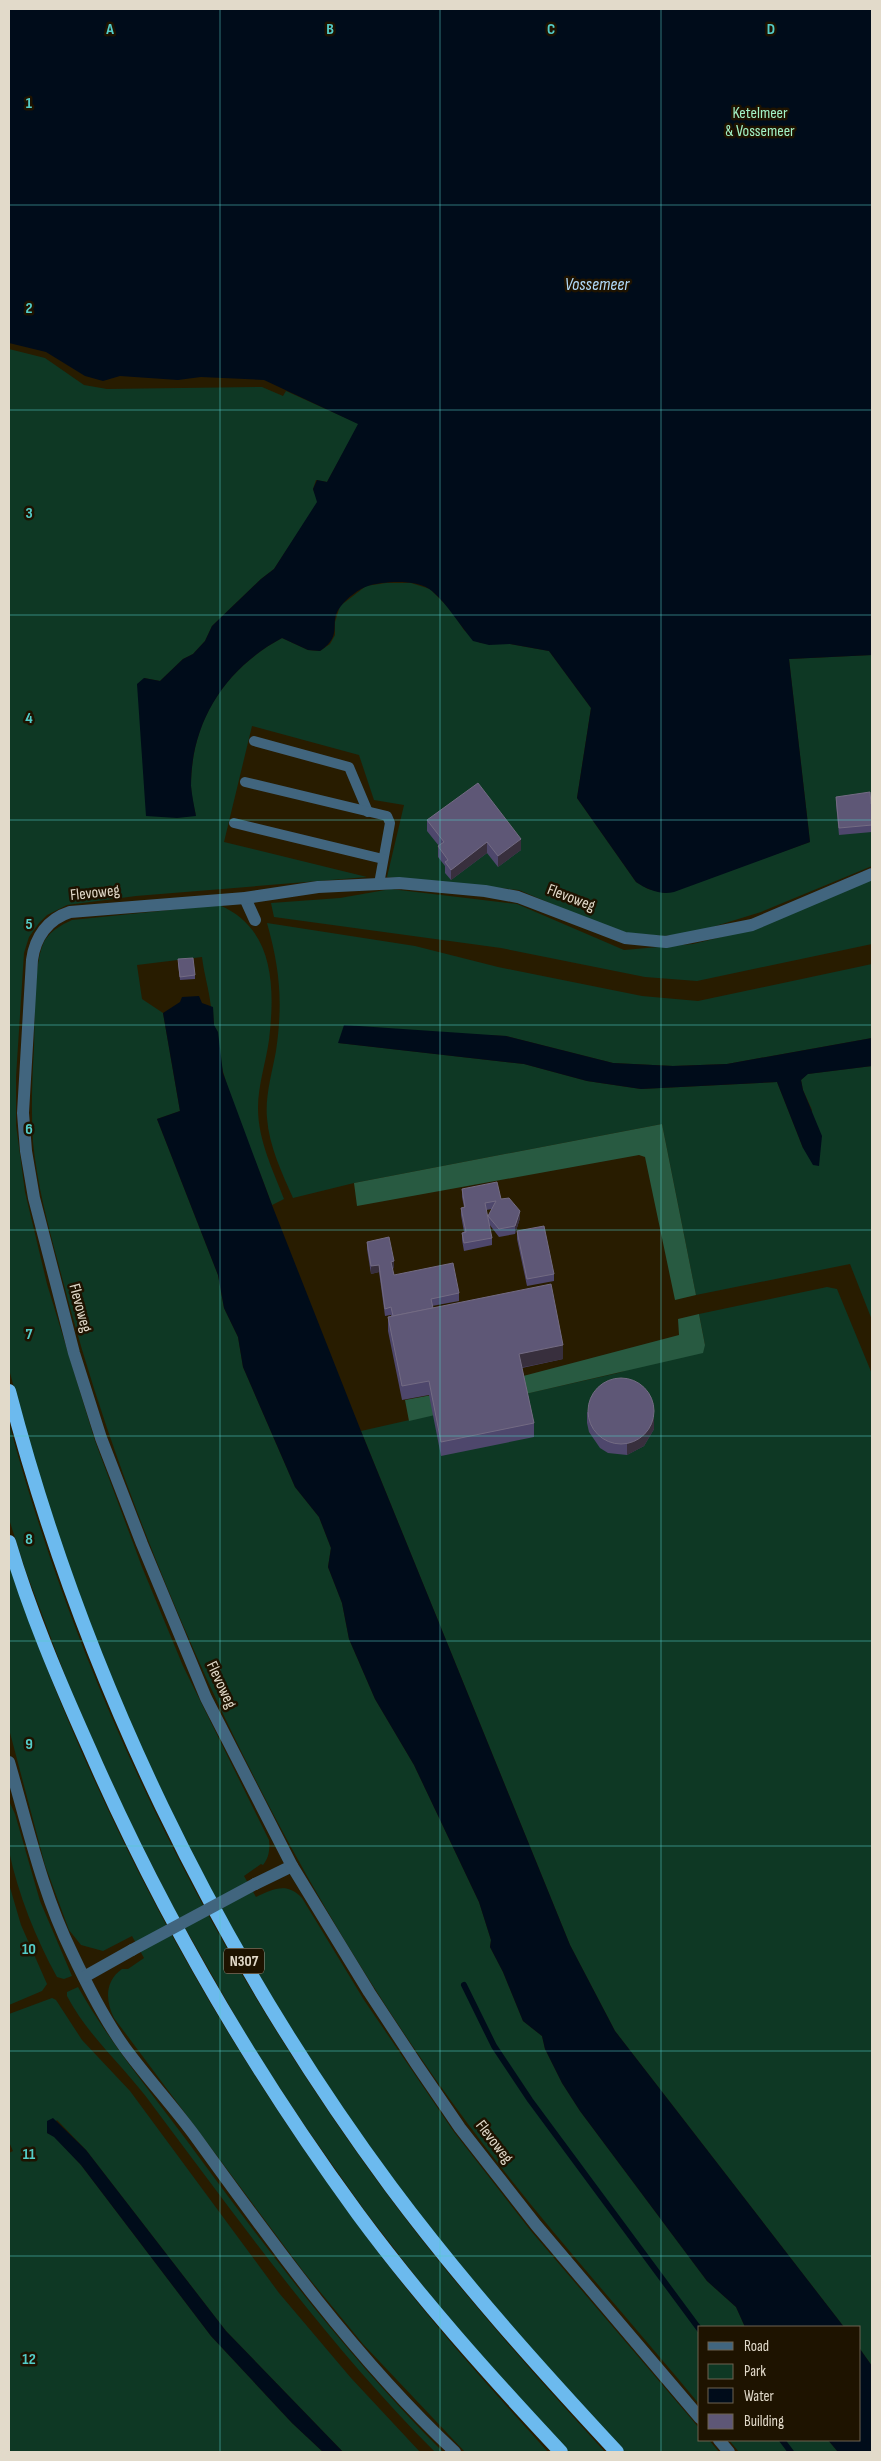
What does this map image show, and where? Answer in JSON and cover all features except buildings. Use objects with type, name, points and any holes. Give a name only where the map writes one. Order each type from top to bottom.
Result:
[{"type":"highway","name":"N307","points":[[9,1391],[48,1523],[105,1680],[142,1766],[186,1858],[237,1949],[310,2071],[391,2187],[508,2333],[617,2452]]},
{"type":"highway","name":"N307","points":[[9,1542],[62,1690],[107,1790],[162,1900],[229,2018],[274,2092],[359,2216],[446,2324],[560,2452]]},
{"type":"street","name":"Flevoweg","points":[[698,2416],[536,2225],[460,2128],[369,1992],[292,1866],[206,1698],[142,1544],[101,1438],[74,1353],[36,1207],[26,1151],[23,1113],[33,950],[41,933],[50,922],[62,914],[78,910],[245,898],[318,887],[399,883],[485,890],[518,897],[625,938],[666,942],[752,924],[872,874]]},
{"type":"street","points":[[245,898],[255,920]]},
{"type":"street","points":[[9,1762],[48,1896],[84,1977],[124,2047],[193,2134],[291,2267],[349,2339],[455,2452]]},
{"type":"street","points":[[84,1977],[255,1884],[292,1866]]},
{"type":"street","points":[[719,2441],[729,2452]]},
{"type":"lane","points":[[254,741],[349,767],[368,812]]},
{"type":"lane","points":[[245,782],[387,816],[390,823],[379,884]]},
{"type":"lane","points":[[234,823],[384,859]]},
{"type":"green space","points":[[9,349],[45,358],[84,385],[107,389],[262,387],[283,396],[286,391],[359,424],[327,482],[316,480],[313,489],[318,502],[274,569],[212,626],[205,641],[193,654],[183,659],[160,681],[144,678],[196,816],[191,786],[193,762],[197,739],[205,718],[216,698],[244,664],[282,638],[308,650],[320,651],[330,644],[335,635],[335,622],[340,606],[366,586],[386,583],[411,583],[430,589],[451,610],[464,630],[480,643],[510,644],[549,651],[591,708],[577,798],[636,882],[648,889],[665,893],[810,842],[789,659],[872,655],[872,866],[761,912],[693,933],[664,936],[618,932],[519,890],[387,877],[404,805],[374,800],[359,755],[252,726],[224,842],[367,877],[136,896],[67,905],[47,915],[39,923],[29,937],[24,953],[16,1077],[16,1125],[25,1192],[47,1284],[95,1441],[142,1567],[183,1666],[269,1840],[269,1853],[263,1865],[261,1864],[244,1876],[256,1897],[280,1888],[291,1890],[302,1898],[364,2000],[454,2132],[531,2231],[698,2427],[698,2441],[710,2441],[719,2452],[624,2452],[506,2320],[449,2252],[395,2182],[330,2089],[270,1994],[214,1895],[163,1794],[117,1690],[76,1585],[40,1478],[9,1369]]},
{"type":"green space","points":[[872,878],[872,944],[697,981],[645,977],[501,948],[274,917],[271,903],[340,898],[391,889],[517,904],[624,950],[693,944],[750,930]]},
{"type":"green space","points":[[219,905],[237,915],[251,929],[261,944],[271,981],[272,1001],[268,1048],[259,1091],[259,1120],[263,1143],[284,1199],[272,1205],[226,1083],[202,957],[137,965],[142,999],[163,1013],[180,1111],[157,1119],[218,1275],[224,1308],[238,1337],[243,1367],[295,1487],[319,1517],[331,1548],[328,1567],[342,1603],[349,1639],[375,1699],[414,1765],[479,1902],[491,1940],[490,1947],[503,1972],[523,2021],[542,2036],[545,2049],[562,2083],[580,2111],[707,2281],[736,2307],[745,2326],[698,2326],[698,2403],[553,2231],[496,2160],[411,2044],[358,1962],[308,1877],[261,1790],[217,1702],[177,1612],[141,1520],[94,1388],[51,1235],[35,1158],[32,1130],[32,1084],[38,962],[45,940],[60,926],[72,920]]},
{"type":"green space","points":[[267,923],[415,946],[498,967],[642,996],[698,1001],[872,964],[872,1038],[727,1064],[673,1066],[613,1063],[506,1036],[457,1034],[339,1043],[524,1064],[587,1081],[641,1089],[777,1082],[803,1148],[812,1110],[803,1090],[801,1080],[807,1074],[872,1066],[872,1320],[850,1264],[696,1295],[662,1124],[354,1183],[293,1198],[273,1149],[267,1118],[268,1093],[276,1051],[280,1002],[275,956]]},
{"type":"green space","points":[[662,1124],[696,1295],[675,1300],[645,1157],[639,1155],[357,1206],[354,1183]]},
{"type":"green space","points":[[827,1287],[837,1289],[872,1374],[872,2366],[861,2350],[861,2326],[843,2326],[615,2031],[570,1945],[361,1431],[618,1373],[705,1345],[699,1314]]},
{"type":"green space","points":[[699,1314],[705,1345],[703,1353],[409,1421],[405,1400],[497,1383],[679,1335],[678,1319]]},
{"type":"green space","points":[[9,1423],[38,1520],[71,1615],[108,1709],[150,1802],[196,1892],[245,1980],[355,2150],[413,2229],[475,2305],[605,2452],[568,2452],[451,2322],[365,2211],[254,2049],[171,1903],[126,1814],[69,1686],[25,1569],[9,1519]]},
{"type":"green space","points":[[9,1564],[43,1657],[80,1749],[122,1839],[168,1927],[217,2014],[269,2098],[325,2180],[384,2260],[485,2382],[548,2452],[465,2452],[363,2344],[303,2271],[114,2018],[108,1998],[112,1979],[122,1969],[128,1969],[144,1958],[132,1936],[103,1951],[81,1945],[69,1930],[45,1865],[9,1729]]},
{"type":"green space","points":[[9,1801],[15,1814],[40,1901],[72,1976],[64,1979],[57,1977],[49,1962],[28,1916],[17,1883],[8,1845]]},
{"type":"green space","points":[[9,1884],[21,1925],[47,1984],[42,1991],[9,2005]]},
{"type":"green space","points":[[78,1987],[105,2031],[284,2270],[376,2381],[443,2452],[435,2452],[396,2412],[323,2328],[288,2284],[142,2092],[86,2026],[67,1996],[67,1992]]},
{"type":"green space","points":[[52,1998],[56,2000],[82,2040],[130,2091],[279,2293],[351,2378],[420,2452],[343,2452],[226,2331],[86,2150],[57,2120],[47,2133],[54,2136],[81,2165],[211,2336],[292,2423],[323,2452],[9,2452],[9,2153],[13,2151],[9,2142],[9,2014]]},
{"type":"green space","points":[[730,2441],[829,2441],[838,2452],[739,2452]]},
{"type":"water","name":"Vossemeer","points":[[9,9],[872,9],[872,655],[789,659],[810,842],[674,892],[654,891],[636,882],[577,798],[591,708],[549,651],[510,644],[489,645],[473,641],[448,608],[432,591],[418,584],[401,582],[368,586],[350,597],[337,612],[332,639],[320,651],[308,650],[282,638],[262,650],[244,665],[216,699],[205,719],[197,740],[191,786],[196,816],[177,818],[146,816],[137,684],[144,678],[160,681],[183,659],[193,654],[205,641],[212,626],[274,569],[317,502],[313,489],[317,480],[327,482],[358,424],[264,380],[201,377],[178,380],[120,376],[103,381],[85,376],[46,352],[9,343]]},
{"type":"water","points":[[199,996],[202,1003],[213,1007],[214,1025],[218,1032],[223,1073],[272,1205],[361,1431],[570,1945],[615,2031],[843,2326],[745,2326],[736,2307],[707,2281],[580,2111],[562,2083],[545,2049],[542,2036],[523,2021],[503,1972],[490,1947],[491,1940],[479,1902],[414,1765],[375,1699],[349,1639],[342,1603],[328,1567],[331,1548],[319,1517],[295,1487],[243,1367],[238,1337],[224,1308],[218,1275],[157,1119],[180,1111],[163,1013],[180,1002],[182,997]]},
{"type":"water","points":[[344,1025],[506,1036],[613,1063],[673,1066],[727,1064],[872,1038],[872,1066],[808,1074],[801,1080],[803,1090],[822,1136],[819,1166],[813,1165],[803,1148],[777,1082],[641,1089],[587,1081],[524,1064],[338,1043]]},
{"type":"water","points":[[53,2118],[86,2150],[226,2331],[343,2452],[323,2452],[292,2423],[211,2336],[81,2165],[54,2137],[47,2133],[47,2121]]},
{"type":"water","points":[[861,2350],[872,2366],[872,2452],[838,2452],[829,2441],[861,2441]]},
{"type":"waterway","points":[[464,1985],[494,2046],[530,2100],[698,2327]]},
{"type":"waterway","points":[[783,2441],[791,2452]]},
{"type":"park label","name":"Ketelmeer & Vossemeer","points":[[760,122]]}]
